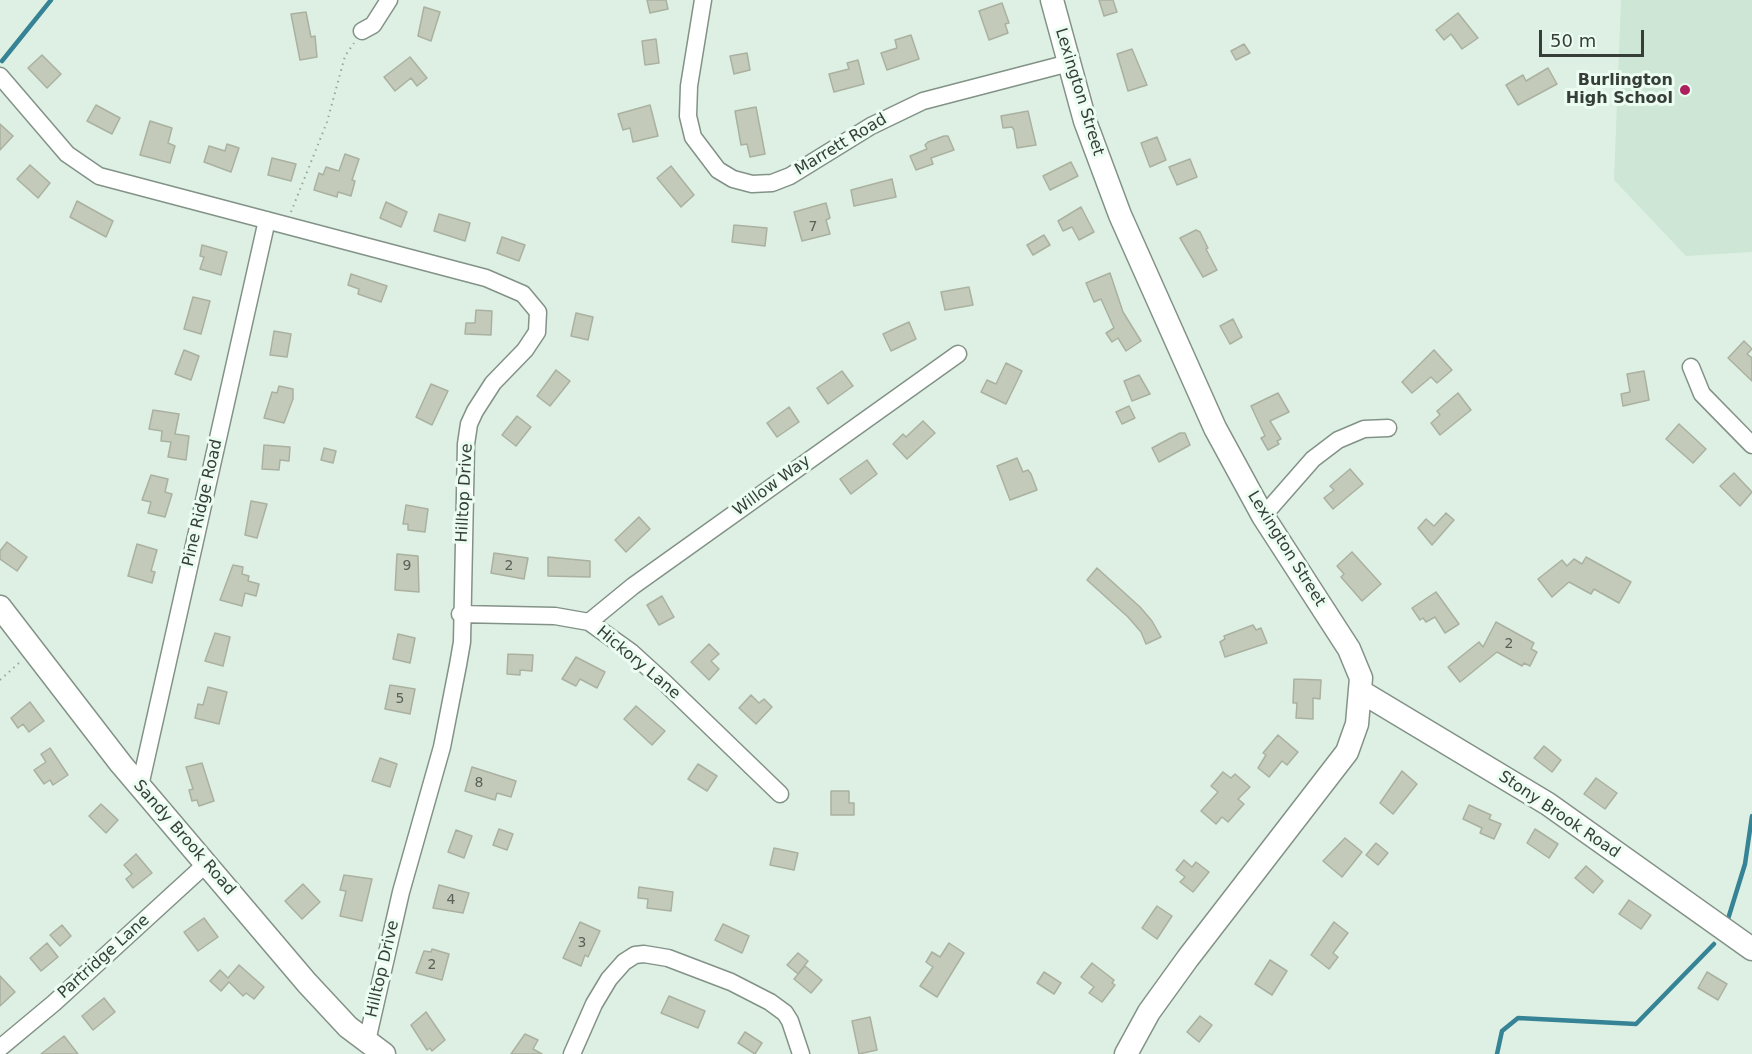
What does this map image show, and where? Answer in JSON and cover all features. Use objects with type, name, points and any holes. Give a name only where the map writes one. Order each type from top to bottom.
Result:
[{"type":"street","points":[[362,31],[373,25],[389,0]]},
{"type":"street","name":"Marrett Road","points":[[703,0],[689,86],[688,116],[693,137],[705,156],[718,170],[733,180],[752,184],[772,183],[790,176],[871,126],[912,105],[1069,63]]},
{"type":"street","name":"Lexington Street","points":[[1052,0],[1084,121],[1120,215],[1225,450],[1263,516],[1349,650],[1360,678],[1357,724],[1343,758],[1188,958],[1149,1012],[1126,1054]]},
{"type":"street","name":"Hilltop Drive","points":[[0,76],[67,154],[87,170],[118,182],[486,278],[524,294],[538,312],[537,332],[525,350],[494,383],[474,411],[469,424],[466,444],[460,614],[462,642],[442,747],[400,892],[375,1047]]},
{"type":"street","name":"Pine Ridge Road","points":[[140,786],[267,220]]},
{"type":"street","name":"Willow Way","points":[[589,622],[642,580],[958,354]]},
{"type":"street","points":[[1691,367],[1702,394],[1752,445]]},
{"type":"street","points":[[1263,516],[1313,459],[1338,440],[1364,429],[1388,428]]},
{"type":"street","name":"Sandy Brook Road","points":[[0,607],[140,786],[307,983],[348,1027],[375,1047]]},
{"type":"street","name":"Hickory Lane","points":[[460,614],[555,616],[589,622],[631,652],[780,794]]},
{"type":"street","name":"Stony Brook Road","points":[[1360,691],[1548,804],[1752,949]]},
{"type":"street","name":"Partridge Lane","points":[[0,1048],[54,1004],[206,864]]},
{"type":"street","points":[[572,1054],[594,1004],[609,979],[624,962],[635,955],[644,954],[668,958],[731,982],[770,1002],[785,1013],[790,1021],[801,1054]]},
{"type":"path","points":[[286,225],[327,122],[345,56],[362,31]]},
{"type":"path","points":[[0,680],[34,650]]},
{"type":"shaded area","name":"Burlington High School","points":[[1621,0],[1752,0],[1752,252],[1686,256],[1614,180]]},
{"type":"building","points":[[647,0],[666,0],[668,9],[650,13]]},
{"type":"building","points":[[1099,0],[1113,0],[1117,12],[1104,16]]},
{"type":"building","points":[[1002,3],[1009,23],[1005,24],[1008,33],[989,40],[979,11]]},
{"type":"building","points":[[424,7],[440,12],[431,41],[418,36]]},
{"type":"building","points":[[306,12],[311,37],[315,36],[317,57],[300,60],[291,14]]},
{"type":"building","points":[[1458,13],[1478,38],[1462,49],[1451,34],[1444,40],[1436,30]]},
{"type":"building","points":[[911,35],[919,59],[887,70],[881,53],[897,48],[895,40]]},
{"type":"building","points":[[656,39],[659,63],[645,65],[642,41]]},
{"type":"building","points":[[1244,44],[1250,53],[1236,60],[1231,51]]},
{"type":"building","points":[[1132,49],[1147,85],[1128,91],[1117,54]]},
{"type":"building","points":[[747,53],[750,70],[734,74],[730,56]]},
{"type":"building","points":[[42,55],[61,74],[47,88],[28,68]]},
{"type":"building","points":[[410,57],[427,78],[417,86],[411,78],[395,91],[384,77]]},
{"type":"building","points":[[858,60],[864,84],[834,92],[829,74],[849,69],[847,63]]},
{"type":"building","points":[[1548,68],[1557,84],[1518,105],[1506,85],[1523,75],[1526,81]]},
{"type":"building","points":[[96,105],[120,118],[112,134],[87,121]]},
{"type":"building","points":[[650,105],[658,136],[633,142],[630,128],[623,130],[618,114]]},
{"type":"building","points":[[756,107],[765,154],[750,157],[747,144],[741,145],[735,111]]},
{"type":"building","points":[[1028,111],[1036,145],[1017,148],[1014,130],[1012,127],[1003,128],[1001,116]]},
{"type":"building","points":[[150,121],[172,128],[168,143],[175,146],[170,163],[140,155]]},
{"type":"building","points":[[0,124],[13,136],[0,150]]},
{"type":"building","points":[[948,136],[954,150],[931,158],[933,164],[916,170],[910,156],[927,149],[925,145],[928,142]]},
{"type":"building","points":[[1157,137],[1166,160],[1150,167],[1141,143]]},
{"type":"building","points":[[227,144],[239,148],[231,172],[204,162],[209,146],[225,151]]},
{"type":"building","points":[[345,154],[359,159],[352,180],[355,181],[351,196],[338,192],[337,197],[314,190],[319,173],[323,175],[326,167],[339,171]]},
{"type":"building","points":[[272,158],[296,164],[291,181],[268,175]]},
{"type":"building","points":[[1190,159],[1197,177],[1177,185],[1169,167]]},
{"type":"building","points":[[1071,162],[1078,176],[1050,190],[1043,176]]},
{"type":"building","points":[[30,165],[50,183],[38,198],[17,179]]},
{"type":"building","points":[[671,166],[694,195],[681,207],[657,178]]},
{"type":"building","points":[[892,179],[896,197],[854,206],[851,190]]},
{"type":"building","points":[[77,201],[113,221],[106,237],[70,217]]},
{"type":"building","points":[[386,202],[407,212],[401,227],[380,218]]},
{"type":"building","points":[[826,203],[830,218],[826,220],[830,234],[802,241],[794,212]]},
{"type":"building","points":[[1081,207],[1094,232],[1079,240],[1072,227],[1063,231],[1058,221]]},
{"type":"building","points":[[439,214],[470,223],[465,241],[434,231]]},
{"type":"building","points":[[734,225],[767,228],[765,246],[732,242]]},
{"type":"building","points":[[1196,230],[1200,232],[1217,270],[1203,277],[1180,238]]},
{"type":"building","points":[[1044,235],[1050,245],[1033,255],[1027,245]]},
{"type":"building","points":[[502,237],[525,245],[519,261],[497,253]]},
{"type":"building","points":[[202,245],[227,252],[221,275],[200,269],[204,257],[200,256]]},
{"type":"building","points":[[1110,273],[1123,312],[1141,341],[1126,351],[1118,338],[1112,342],[1106,333],[1114,328],[1101,299],[1094,302],[1086,283]]},
{"type":"building","points":[[351,274],[387,286],[381,302],[358,294],[359,289],[348,285]]},
{"type":"building","points":[[969,287],[973,305],[945,310],[941,292]]},
{"type":"building","points":[[193,297],[210,301],[201,334],[184,329]]},
{"type":"building","points":[[476,310],[492,311],[491,335],[465,334],[466,323],[475,323]]},
{"type":"building","points":[[576,313],[593,317],[588,340],[571,336]]},
{"type":"building","points":[[1233,319],[1242,337],[1230,344],[1220,326]]},
{"type":"building","points":[[909,322],[916,339],[891,351],[883,334]]},
{"type":"building","points":[[274,331],[291,334],[287,357],[270,355]]},
{"type":"building","points":[[1744,341],[1752,349],[1747,354],[1752,358],[1752,381],[1728,358]]},
{"type":"building","points":[[184,350],[199,356],[191,380],[175,374]]},
{"type":"building","points":[[1434,350],[1452,370],[1437,383],[1431,377],[1412,393],[1402,382]]},
{"type":"building","points":[[1006,363],[1022,371],[1006,404],[981,392],[987,380],[996,384]]},
{"type":"building","points":[[556,370],[570,381],[550,406],[537,396]]},
{"type":"building","points":[[842,371],[853,386],[828,404],[817,388]]},
{"type":"building","points":[[1644,371],[1649,400],[1623,406],[1621,394],[1630,392],[1627,374]]},
{"type":"building","points":[[1139,375],[1150,394],[1132,401],[1124,381]]},
{"type":"building","points":[[431,384],[448,391],[432,425],[416,417]]},
{"type":"building","points":[[279,386],[293,389],[293,399],[284,423],[264,418],[272,392],[277,393]]},
{"type":"building","points":[[1278,393],[1289,412],[1270,421],[1281,439],[1277,441],[1279,444],[1268,450],[1261,438],[1265,436],[1251,406]]},
{"type":"building","points":[[1458,393],[1471,410],[1440,435],[1431,423],[1440,415],[1437,411]]},
{"type":"building","points":[[1129,406],[1135,418],[1122,424],[1116,412]]},
{"type":"building","points":[[789,407],[799,422],[777,437],[767,423]]},
{"type":"building","points":[[153,410],[179,414],[175,434],[189,436],[186,460],[168,457],[171,442],[161,441],[162,431],[149,429]]},
{"type":"building","points":[[517,416],[531,427],[516,446],[502,435]]},
{"type":"building","points":[[923,421],[935,433],[907,459],[893,444],[903,434],[906,437]]},
{"type":"building","points":[[1679,424],[1706,449],[1693,463],[1666,439]]},
{"type":"building","points":[[1180,433],[1185,433],[1190,445],[1159,462],[1152,448]]},
{"type":"building","points":[[264,445],[290,447],[289,461],[280,460],[279,470],[262,469]]},
{"type":"building","points":[[324,448],[336,451],[333,463],[321,460]]},
{"type":"building","points":[[1017,458],[1023,472],[1028,470],[1031,474],[1037,490],[1010,500],[997,466]]},
{"type":"building","points":[[867,460],[877,474],[851,494],[840,479]]},
{"type":"building","points":[[1350,469],[1363,484],[1333,509],[1324,498],[1334,490],[1330,486]]},
{"type":"building","points":[[1734,473],[1752,492],[1740,506],[1720,486]]},
{"type":"building","points":[[151,475],[168,479],[165,492],[172,494],[165,517],[148,513],[151,502],[142,500]]},
{"type":"building","points":[[251,501],[267,504],[257,538],[245,535]]},
{"type":"building","points":[[406,505],[428,509],[425,532],[408,530],[408,524],[403,524]]},
{"type":"building","points":[[1446,513],[1454,520],[1432,545],[1418,528],[1426,519],[1434,526]]},
{"type":"building","points":[[639,517],[650,529],[626,552],[615,540]]},
{"type":"building","points":[[7,542],[27,557],[17,571],[0,559],[0,551]]},
{"type":"building","points":[[137,544],[157,550],[151,571],[155,572],[152,583],[128,576]]},
{"type":"building","points":[[1352,552],[1381,584],[1362,601],[1341,577],[1344,574],[1337,566]]},
{"type":"building","points":[[494,553],[528,558],[524,579],[491,573]]},
{"type":"building","points":[[397,554],[418,556],[419,592],[395,590]]},
{"type":"building","points":[[548,557],[590,561],[590,577],[548,576]]},
{"type":"building","points":[[1586,557],[1631,582],[1619,603],[1594,589],[1591,594],[1569,582],[1552,597],[1538,579],[1562,560],[1567,566],[1574,559],[1582,564]]},
{"type":"building","points":[[233,565],[243,567],[242,574],[249,576],[248,581],[259,584],[256,596],[245,593],[242,606],[220,600]]},
{"type":"building","points":[[1097,568],[1140,607],[1152,621],[1161,637],[1146,644],[1141,632],[1128,617],[1087,580]]},
{"type":"building","points":[[1436,592],[1459,624],[1445,633],[1435,617],[1426,622],[1423,618],[1420,620],[1412,608]]},
{"type":"building","points":[[662,596],[674,617],[659,625],[647,605]]},
{"type":"building","points":[[1496,622],[1534,643],[1531,649],[1537,652],[1530,666],[1524,663],[1522,666],[1497,652],[1460,682],[1448,667],[1479,642],[1483,647]]},
{"type":"building","points":[[1253,625],[1256,630],[1261,628],[1267,643],[1225,657],[1220,642],[1225,639],[1224,636]]},
{"type":"building","points":[[215,633],[230,637],[223,666],[205,661]]},
{"type":"building","points":[[398,634],[415,638],[410,663],[393,659]]},
{"type":"building","points":[[709,644],[719,654],[711,661],[719,669],[709,680],[691,662]]},
{"type":"building","points":[[508,654],[533,655],[532,671],[520,670],[520,675],[507,674]]},
{"type":"building","points":[[576,657],[605,672],[597,688],[580,679],[576,686],[562,679]]},
{"type":"building","points":[[1294,679],[1321,680],[1320,699],[1313,698],[1313,719],[1296,718],[1297,703],[1293,703]]},
{"type":"building","points":[[390,685],[415,689],[410,714],[385,709]]},
{"type":"building","points":[[208,687],[227,692],[219,724],[195,718],[198,704],[203,705]]},
{"type":"building","points":[[751,695],[759,703],[764,699],[772,707],[756,724],[739,708]]},
{"type":"building","points":[[30,702],[44,721],[29,732],[23,724],[18,728],[11,718]]},
{"type":"building","points":[[636,706],[665,731],[652,745],[624,719]]},
{"type":"building","points":[[1278,735],[1298,752],[1287,765],[1282,761],[1269,777],[1258,768],[1266,755],[1263,753]]},
{"type":"building","points":[[1544,746],[1561,760],[1552,772],[1534,758]]},
{"type":"building","points":[[50,748],[68,775],[53,785],[50,780],[44,784],[34,770],[46,762],[41,754]]},
{"type":"building","points":[[380,758],[397,764],[390,787],[372,781]]},
{"type":"building","points":[[202,763],[214,801],[199,806],[197,800],[192,801],[189,790],[193,789],[186,767]]},
{"type":"building","points":[[698,764],[717,776],[707,791],[688,779]]},
{"type":"building","points":[[472,767],[516,781],[511,797],[497,793],[495,800],[465,791]]},
{"type":"building","points":[[1402,771],[1417,784],[1393,814],[1380,803]]},
{"type":"building","points":[[1223,772],[1231,778],[1235,774],[1250,787],[1238,799],[1244,804],[1228,822],[1222,817],[1216,824],[1201,811],[1218,792],[1211,786]]},
{"type":"building","points":[[1596,778],[1617,793],[1605,809],[1584,794]]},
{"type":"building","points":[[831,791],[849,791],[849,803],[854,803],[854,815],[831,815]]},
{"type":"building","points":[[101,804],[118,820],[106,833],[89,816]]},
{"type":"building","points":[[1469,805],[1491,815],[1489,819],[1501,824],[1494,839],[1480,833],[1482,828],[1463,819]]},
{"type":"building","points":[[499,829],[513,834],[507,850],[493,845]]},
{"type":"building","points":[[1535,829],[1558,844],[1549,858],[1527,843]]},
{"type":"building","points":[[456,830],[472,836],[464,858],[448,852]]},
{"type":"building","points":[[1345,838],[1362,852],[1342,877],[1323,861]]},
{"type":"building","points":[[1376,843],[1388,853],[1378,865],[1366,855]]},
{"type":"building","points":[[774,848],[798,853],[794,870],[770,865]]},
{"type":"building","points":[[136,854],[152,873],[133,888],[126,879],[132,874],[124,865]]},
{"type":"building","points":[[1184,860],[1192,867],[1196,862],[1209,872],[1193,892],[1180,882],[1185,877],[1176,870]]},
{"type":"building","points":[[1586,866],[1603,881],[1593,893],[1575,878]]},
{"type":"building","points":[[344,875],[372,879],[362,921],[340,916],[346,891],[340,890]]},
{"type":"building","points":[[303,884],[320,902],[302,919],[285,901]]},
{"type":"building","points":[[439,885],[469,893],[463,913],[433,908]]},
{"type":"building","points":[[639,887],[673,892],[671,911],[647,908],[648,899],[638,898]]},
{"type":"building","points":[[1629,900],[1651,915],[1641,929],[1619,914]]},
{"type":"building","points":[[1157,906],[1172,916],[1157,939],[1142,928]]},
{"type":"building","points":[[204,918],[218,937],[198,951],[184,932]]},
{"type":"building","points":[[580,922],[600,931],[588,957],[585,955],[581,966],[563,958]]},
{"type":"building","points":[[1334,922],[1348,933],[1333,953],[1338,957],[1329,969],[1311,955]]},
{"type":"building","points":[[723,924],[749,936],[742,953],[715,940]]},
{"type":"building","points":[[62,925],[71,936],[60,946],[50,935]]},
{"type":"building","points":[[47,943],[58,957],[41,971],[30,958]]},
{"type":"building","points":[[949,943],[964,953],[937,997],[920,986],[933,967],[926,962],[932,952],[940,957]]},
{"type":"building","points":[[432,949],[449,954],[442,980],[416,973],[424,951],[431,952]]},
{"type":"building","points":[[798,953],[808,961],[798,974],[787,965]]},
{"type":"building","points":[[1270,960],[1287,971],[1272,995],[1255,984]]},
{"type":"building","points":[[1092,963],[1114,980],[1112,983],[1115,985],[1102,1002],[1089,993],[1094,987],[1081,977]]},
{"type":"building","points":[[239,965],[264,987],[254,999],[246,993],[243,996],[229,982],[221,991],[210,981],[220,970],[228,978]]},
{"type":"building","points":[[805,966],[822,980],[811,993],[794,979]]},
{"type":"building","points":[[1044,972],[1061,983],[1054,994],[1037,983]]},
{"type":"building","points":[[1707,972],[1727,984],[1718,1000],[1698,988]]},
{"type":"building","points":[[0,976],[15,992],[0,1006]]},
{"type":"building","points":[[669,996],[705,1011],[698,1028],[661,1013]]},
{"type":"building","points":[[104,998],[115,1012],[93,1030],[82,1016]]},
{"type":"building","points":[[426,1012],[445,1040],[432,1051],[430,1048],[427,1050],[411,1025]]},
{"type":"building","points":[[1200,1016],[1212,1025],[1199,1042],[1187,1032]]},
{"type":"building","points":[[870,1017],[877,1050],[859,1054],[852,1021]]},
{"type":"building","points":[[745,1032],[762,1043],[755,1054],[738,1043]]},
{"type":"building","points":[[525,1034],[538,1040],[533,1049],[542,1054],[511,1054]]},
{"type":"building","points":[[64,1036],[78,1054],[41,1054]]},
{"type":"waterway","points":[[2,61],[51,0]]},
{"type":"waterway","points":[[1728,919],[1745,864],[1752,816]]},
{"type":"waterway","points":[[1497,1054],[1502,1031],[1518,1018],[1636,1024],[1714,944]]},
{"type":"place","name":"Burlington High School","points":[[1685,90]]}]
